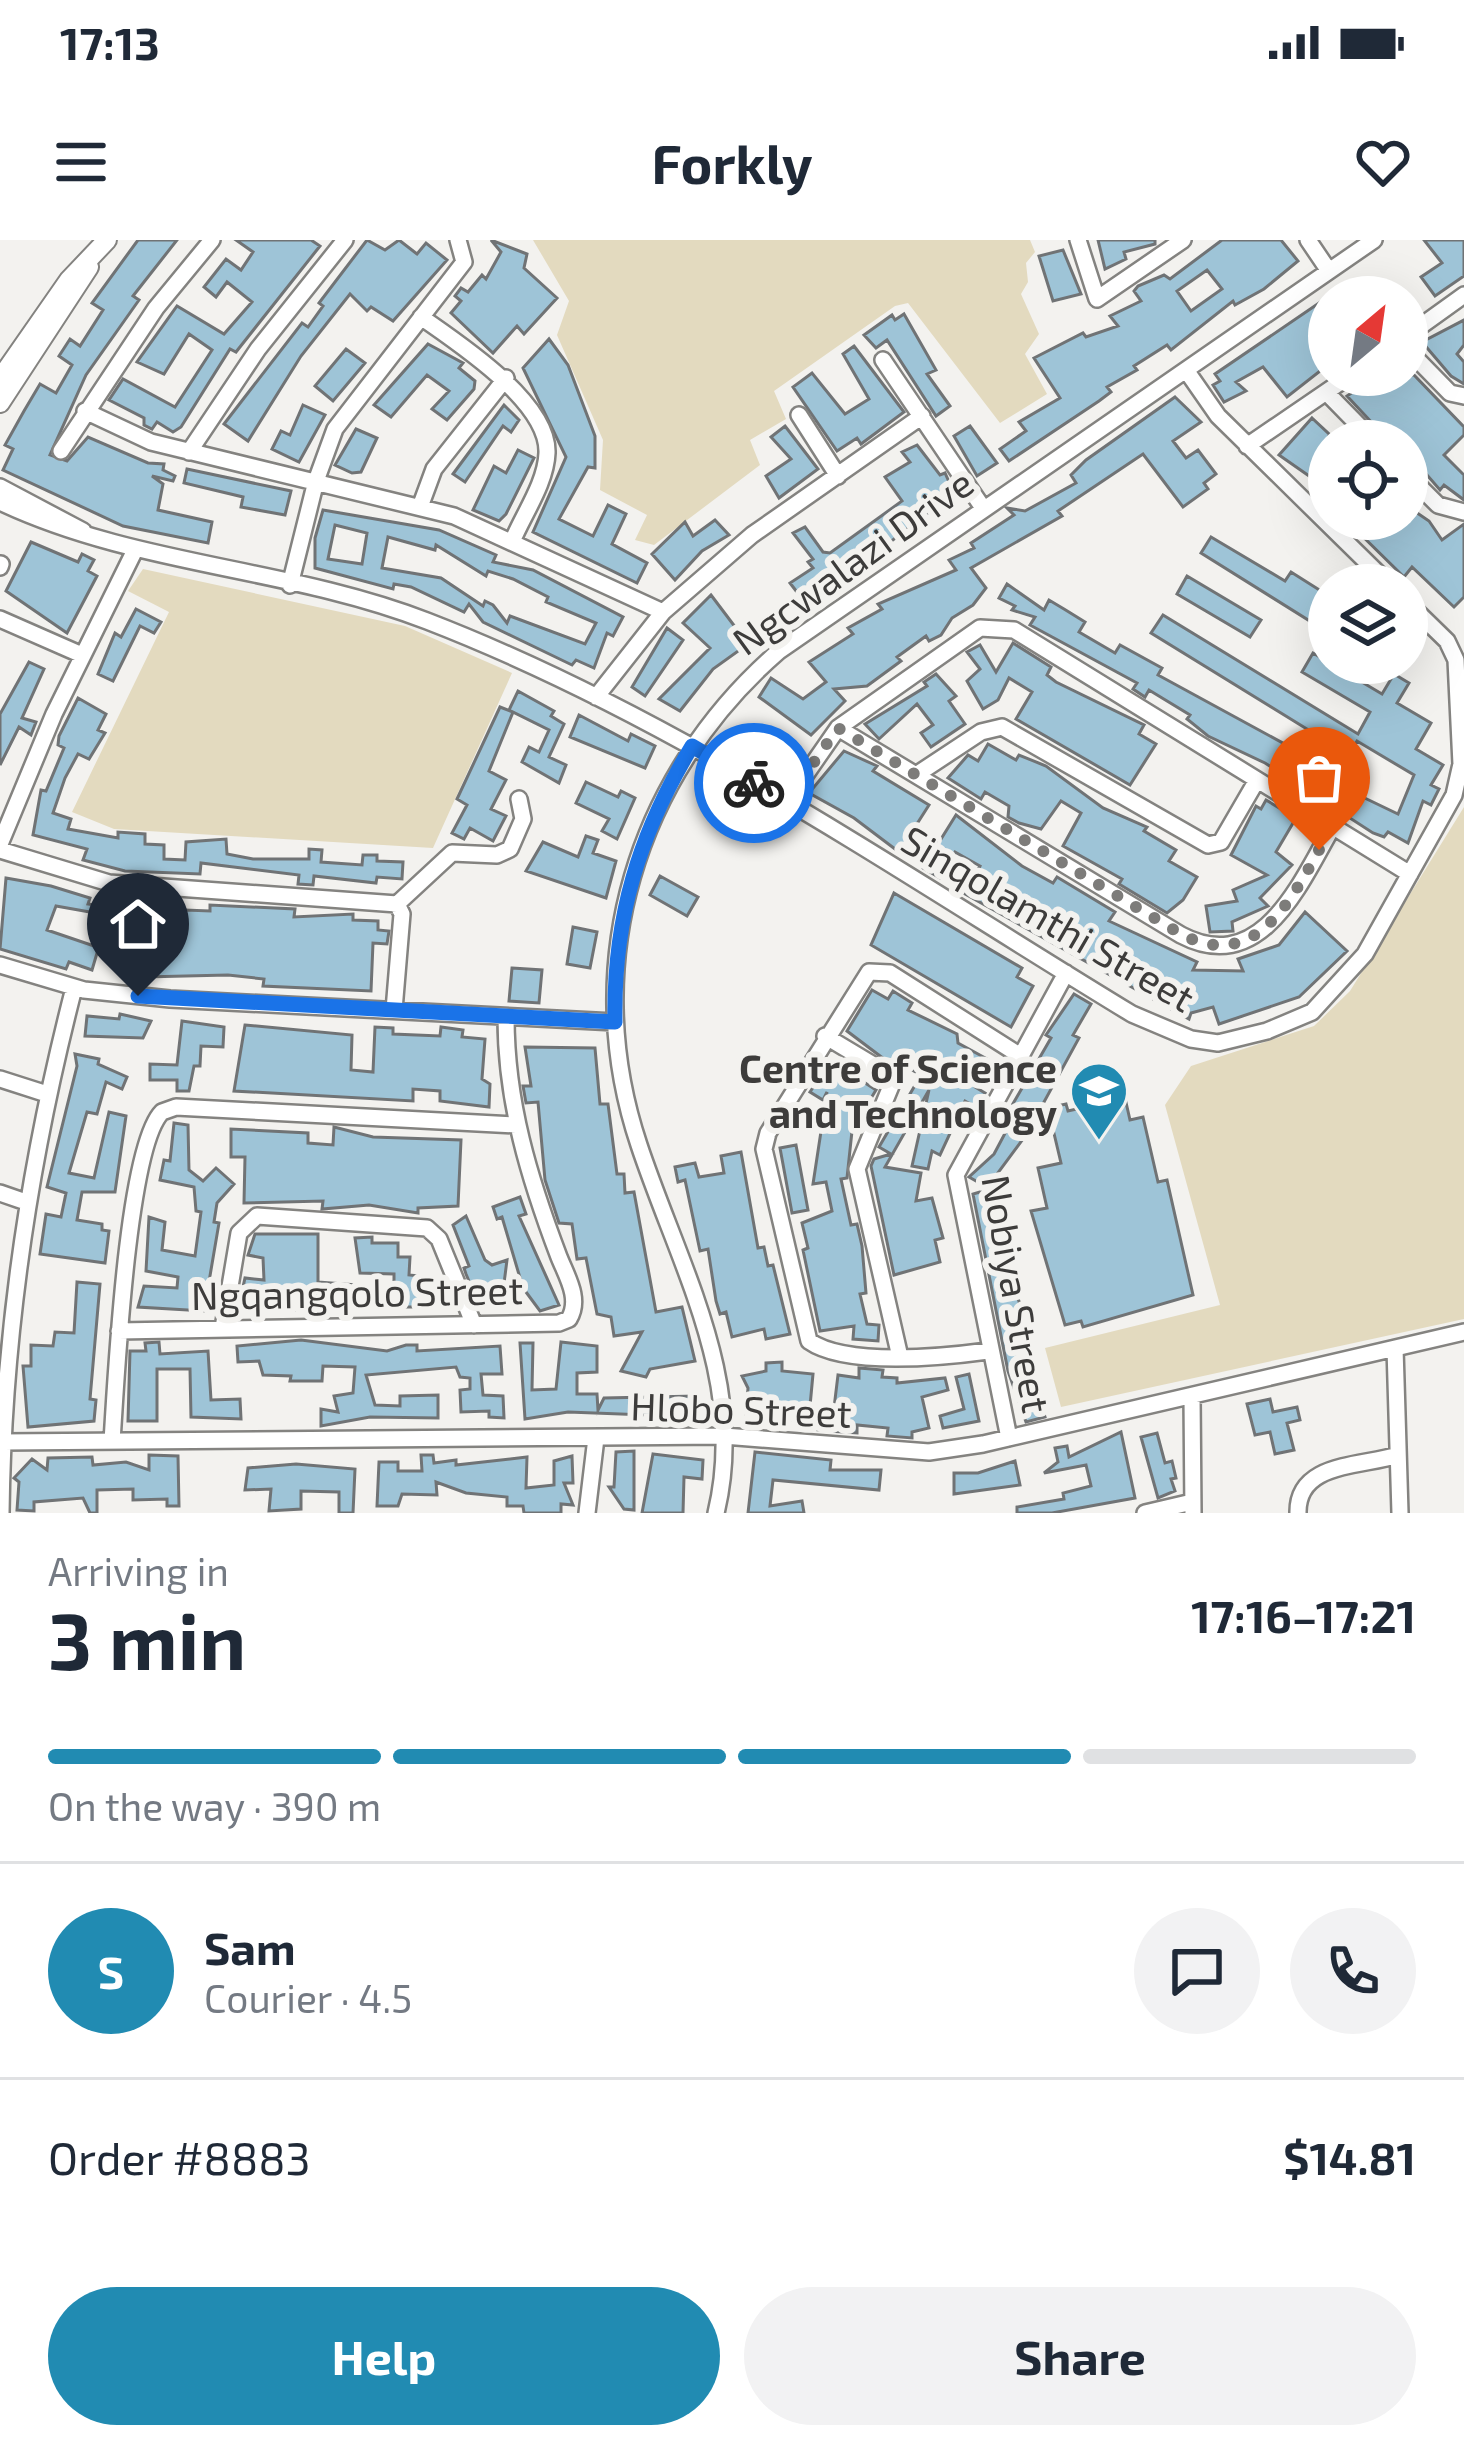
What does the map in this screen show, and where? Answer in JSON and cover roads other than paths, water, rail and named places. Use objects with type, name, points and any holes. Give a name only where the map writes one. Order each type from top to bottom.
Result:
[{"type":"main road","points":[[0,379],[69,280],[107,240]]},
{"type":"main road","points":[[0,403],[78,290],[93,257]]},
{"type":"street","points":[[61,451],[156,308],[212,240]]},
{"type":"street","points":[[189,452],[258,349],[345,240]]},
{"type":"street","points":[[290,585],[316,481],[343,417],[464,262],[458,240]]},
{"type":"street","points":[[1078,240],[1097,299],[1183,240]]},
{"type":"street","points":[[1308,240],[1329,271]]},
{"type":"street","name":"Ngcwalazi Drive","points":[[716,1513],[724,1436],[715,1356],[633,1125],[615,1022],[617,943],[635,857],[692,746],[743,682],[779,651],[1373,240]]},
{"type":"street","points":[[1428,321],[1464,296]]},
{"type":"street","points":[[421,317],[506,378],[546,440],[547,452],[512,542]]},
{"type":"street","points":[[883,361],[983,508]]},
{"type":"street","points":[[1186,370],[1247,446],[1368,564]]},
{"type":"street","points":[[1428,370],[1450,393],[1464,396]]},
{"type":"street","points":[[420,507],[434,469],[506,378]]},
{"type":"street","points":[[1247,446],[1320,396]]},
{"type":"street","points":[[1330,396],[1353,420]]},
{"type":"street","points":[[85,412],[151,442],[420,507],[512,542],[663,612]]},
{"type":"street","points":[[800,415],[838,476]]},
{"type":"street","points":[[596,697],[663,612],[752,536],[922,416]]},
{"type":"street","name":"Sinqolamthi Street","points":[[0,487],[85,533],[134,552],[290,585],[426,621],[596,697],[786,802],[846,850],[1132,1014],[1191,1040],[1218,1042],[1267,1031],[1312,1012],[1348,974],[1410,874],[1458,780],[1456,660],[1447,641]]},
{"type":"street","points":[[1428,495],[1438,505],[1464,512]]},
{"type":"street","name":"Sinqolamthi Street","points":[[0,502],[67,532],[85,533]]},
{"type":"street","points":[[134,552],[82,655],[0,847],[104,883],[397,904]]},
{"type":"street","points":[[0,619],[82,655]]},
{"type":"street","points":[[1428,622],[1447,641],[1464,629]]},
{"type":"street","points":[[786,802],[838,728],[980,628],[997,625],[1014,629],[1410,874]]},
{"type":"street","points":[[838,728],[1181,934],[1216,948],[1256,936],[1295,893],[1333,826]]},
{"type":"street","points":[[916,775],[981,732],[1008,729],[1196,843],[1208,845],[1221,842],[1257,780]]},
{"type":"street","points":[[397,904],[442,857],[458,851],[497,855],[510,849],[524,819],[519,800]]},
{"type":"street","points":[[394,1010],[402,914],[397,904]]},
{"type":"street","points":[[0,965],[74,988],[615,1022]]},
{"type":"street","points":[[988,1351],[900,1357],[824,1350],[804,1334],[764,1149],[768,1133],[859,980],[879,970],[1019,1054]]},
{"type":"street","name":"Nobiya Street","points":[[1009,1438],[956,1174],[1066,973]]},
{"type":"street","points":[[1,1513],[2,1442],[26,1202],[74,988]]},
{"type":"street","name":"Ngqangqolo Street","points":[[119,1331],[559,1323],[574,1310],[516,1125],[506,1075],[506,1018]]},
{"type":"street","points":[[825,1036],[884,1072],[891,1086],[857,1169],[900,1357]]},
{"type":"street","points":[[0,1079],[47,1094]]},
{"type":"street","points":[[112,1442],[119,1331],[148,1142],[162,1112],[176,1107],[516,1125]]},
{"type":"street","points":[[0,1193],[26,1202]]},
{"type":"street","points":[[223,1328],[239,1233],[257,1216],[428,1228],[439,1239],[473,1325]]},
{"type":"street","name":"Hlobo Street","points":[[2,1442],[724,1436],[929,1451],[1009,1438],[1464,1332]]},
{"type":"street","points":[[1395,1348],[1400,1513]]},
{"type":"street","points":[[1145,1513],[1192,1507],[1192,1396]]},
{"type":"street","points":[[587,1513],[596,1438]]},
{"type":"street","points":[[1298,1513],[1299,1493],[1311,1477],[1398,1455]]},
{"type":"place","name":"Centre of Science and Technology","points":[[1099,1142]]}]
